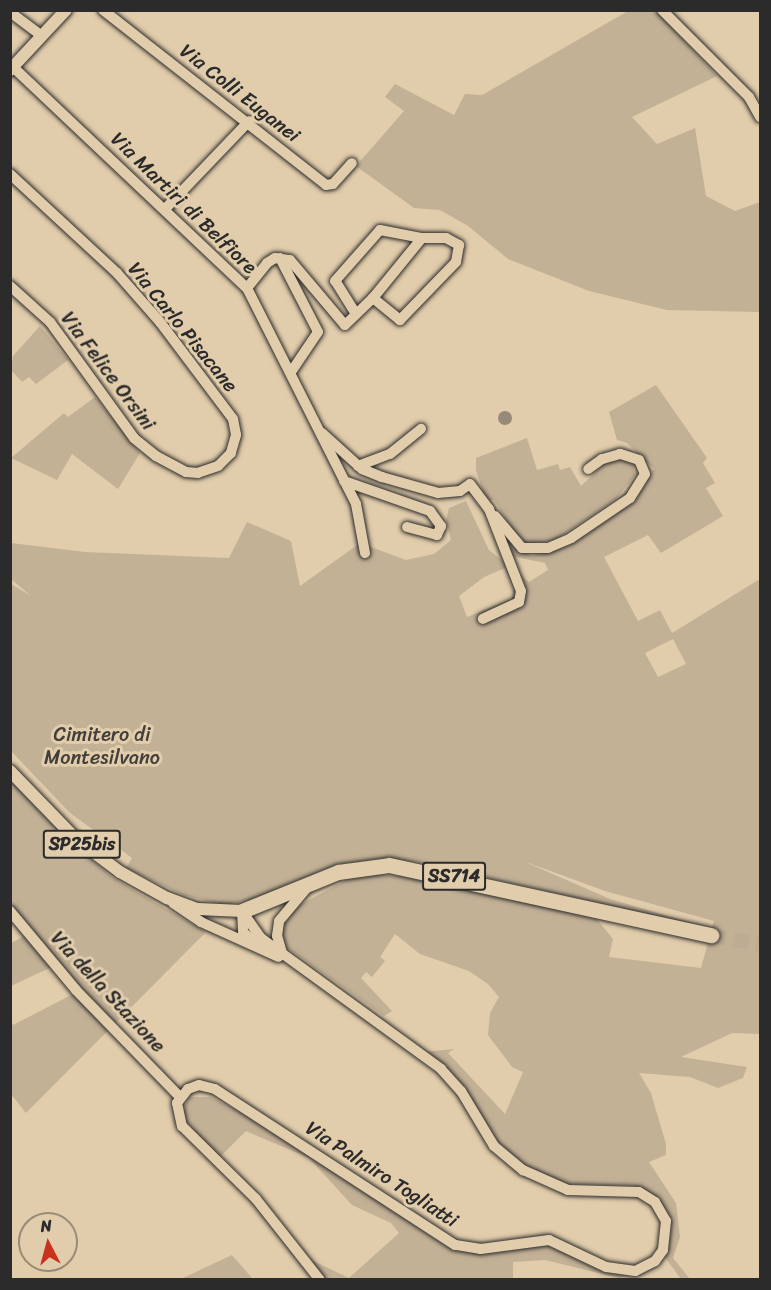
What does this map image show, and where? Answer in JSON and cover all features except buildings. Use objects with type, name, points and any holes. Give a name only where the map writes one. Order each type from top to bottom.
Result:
[{"type":"highway","name":"SS714","points":[[242,911],[360,867],[400,866],[711,935]]},
{"type":"main road","points":[[12,68],[66,10]]},
{"type":"main road","name":"Via Palmiro Togliatti","points":[[10,771],[89,850],[167,898],[207,911],[242,911]]},
{"type":"street","name":"Via Colli Euganei","points":[[103,10],[249,121],[326,184],[333,184],[352,163]]},
{"type":"street","points":[[662,10],[750,97],[760,117]]},
{"type":"street","points":[[10,12],[42,36]]},
{"type":"street","name":"Via Martiri di Belfiore","points":[[12,68],[166,208],[247,288],[356,504],[365,554]]},
{"type":"street","points":[[166,208],[249,121]]},
{"type":"street","name":"Via Carlo Pisacane","points":[[10,174],[117,273],[160,322],[233,419],[234,445],[218,466]]},
{"type":"street","points":[[356,314],[334,281],[380,230],[422,238],[440,237],[459,245],[456,262],[400,320],[373,298]]},
{"type":"street","points":[[247,288],[267,263],[280,258],[298,267],[345,325],[373,298],[422,238]]},
{"type":"street","points":[[280,258],[318,332],[291,372]]},
{"type":"street","name":"Via Felice Orsini","points":[[10,286],[50,322],[144,447],[186,472],[198,473],[218,466]]},
{"type":"street","points":[[358,466],[390,454],[421,429]]},
{"type":"street","points":[[319,431],[358,466],[382,477],[438,493],[460,491],[470,484],[522,548],[548,548],[571,538],[630,498],[645,474],[639,460],[620,454],[602,459],[588,469]]},
{"type":"street","points":[[344,481],[430,511],[441,526],[436,535],[407,527]]},
{"type":"street","points":[[483,619],[519,602],[521,591],[489,509]]},
{"type":"street","points":[[282,953],[277,936],[279,921],[310,884]]},
{"type":"street","name":"Via Palmiro Togliatti","points":[[167,898],[201,922],[298,966]]},
{"type":"street","name":"Via della Stazione","points":[[10,911],[76,990],[180,1097]]},
{"type":"street","name":"Via Palmiro Togliatti","points":[[242,911],[243,932],[270,953]]},
{"type":"street","name":"Via Palmiro Togliatti","points":[[180,1097],[199,1085],[215,1089],[455,1245],[481,1249],[549,1240],[596,1263],[625,1272],[655,1261],[663,1250],[668,1231],[656,1202],[629,1190],[568,1190],[523,1170],[494,1146],[461,1091],[441,1069],[261,938],[242,911]]},
{"type":"street","points":[[180,1097],[176,1111],[182,1126],[255,1199],[320,1280]]},
{"type":"green space","points":[[628,11],[656,11],[717,76],[632,117],[657,144],[695,128],[706,196],[735,211],[760,202],[760,312],[667,310],[589,291],[508,259],[468,226],[440,210],[414,208],[356,166],[404,111],[385,97],[395,84],[454,115],[465,94],[482,95]]},
{"type":"green space","points":[[40,326],[68,360],[36,384],[29,377],[22,382],[11,370],[13,356]]},
{"type":"green space","name":"Cimitero di Montesilvano","points":[[656,385],[707,458],[703,463],[715,483],[706,488],[723,516],[661,553],[648,535],[604,557],[638,621],[660,610],[672,633],[760,579],[760,1034],[732,1033],[681,1057],[747,1067],[743,1078],[718,1088],[690,1077],[639,1073],[651,1093],[666,1144],[666,1155],[649,1162],[676,1203],[680,1237],[673,1258],[690,1279],[681,1279],[664,1256],[650,1270],[619,1278],[545,1260],[513,1262],[513,1279],[323,1279],[305,1257],[349,1278],[399,1233],[391,1223],[352,1205],[309,1158],[246,1131],[220,1157],[187,1123],[183,1112],[189,1097],[211,1097],[245,1115],[453,1247],[539,1241],[640,1272],[668,1245],[670,1231],[668,1213],[647,1191],[631,1185],[563,1184],[523,1165],[497,1142],[423,1052],[454,1049],[448,1053],[505,1114],[523,1072],[512,1067],[488,1035],[490,1013],[499,997],[488,984],[469,971],[420,954],[395,934],[380,957],[385,961],[372,977],[366,972],[361,978],[392,1011],[384,1016],[282,944],[281,922],[294,908],[350,878],[377,875],[414,877],[595,917],[613,939],[609,957],[701,968],[714,921],[605,891],[523,861],[610,899],[709,928],[419,862],[386,859],[338,864],[250,900],[224,905],[183,895],[126,868],[132,858],[70,813],[11,751],[11,584],[31,596],[11,579],[11,543],[85,552],[229,558],[247,522],[291,541],[300,586],[360,543],[406,560],[434,554],[451,540],[446,520],[449,508],[466,501],[489,550],[529,582],[548,570],[545,563],[511,556],[509,547],[533,556],[569,543],[654,469],[627,443],[617,440],[609,412]],"holes":[[[505,568],[514,586],[512,599],[467,617],[459,596],[484,577]],[[673,639],[686,664],[658,677],[645,653]]]},
{"type":"green space","points":[[95,397],[140,453],[118,489],[72,454],[57,480],[11,458],[64,413],[68,417]]},
{"type":"green space","points":[[527,438],[537,470],[558,464],[560,470],[570,467],[581,486],[612,457],[632,463],[635,475],[616,499],[555,540],[522,544],[494,500],[486,501],[476,470],[476,458]]},
{"type":"green space","points":[[11,777],[82,852],[113,878],[206,932],[26,1113],[11,1094],[10,1020],[13,1025],[79,991],[58,964],[11,986],[11,943],[32,932],[11,906]]},
{"type":"green space","points":[[232,1255],[253,1279],[180,1279],[185,1277]]},
{"type":"shaded area","points":[[505,411],[510,413],[512,418],[510,423],[505,425],[500,423],[498,418],[500,413]]},
{"type":"tunnel","points":[[711,935],[760,944]]}]
